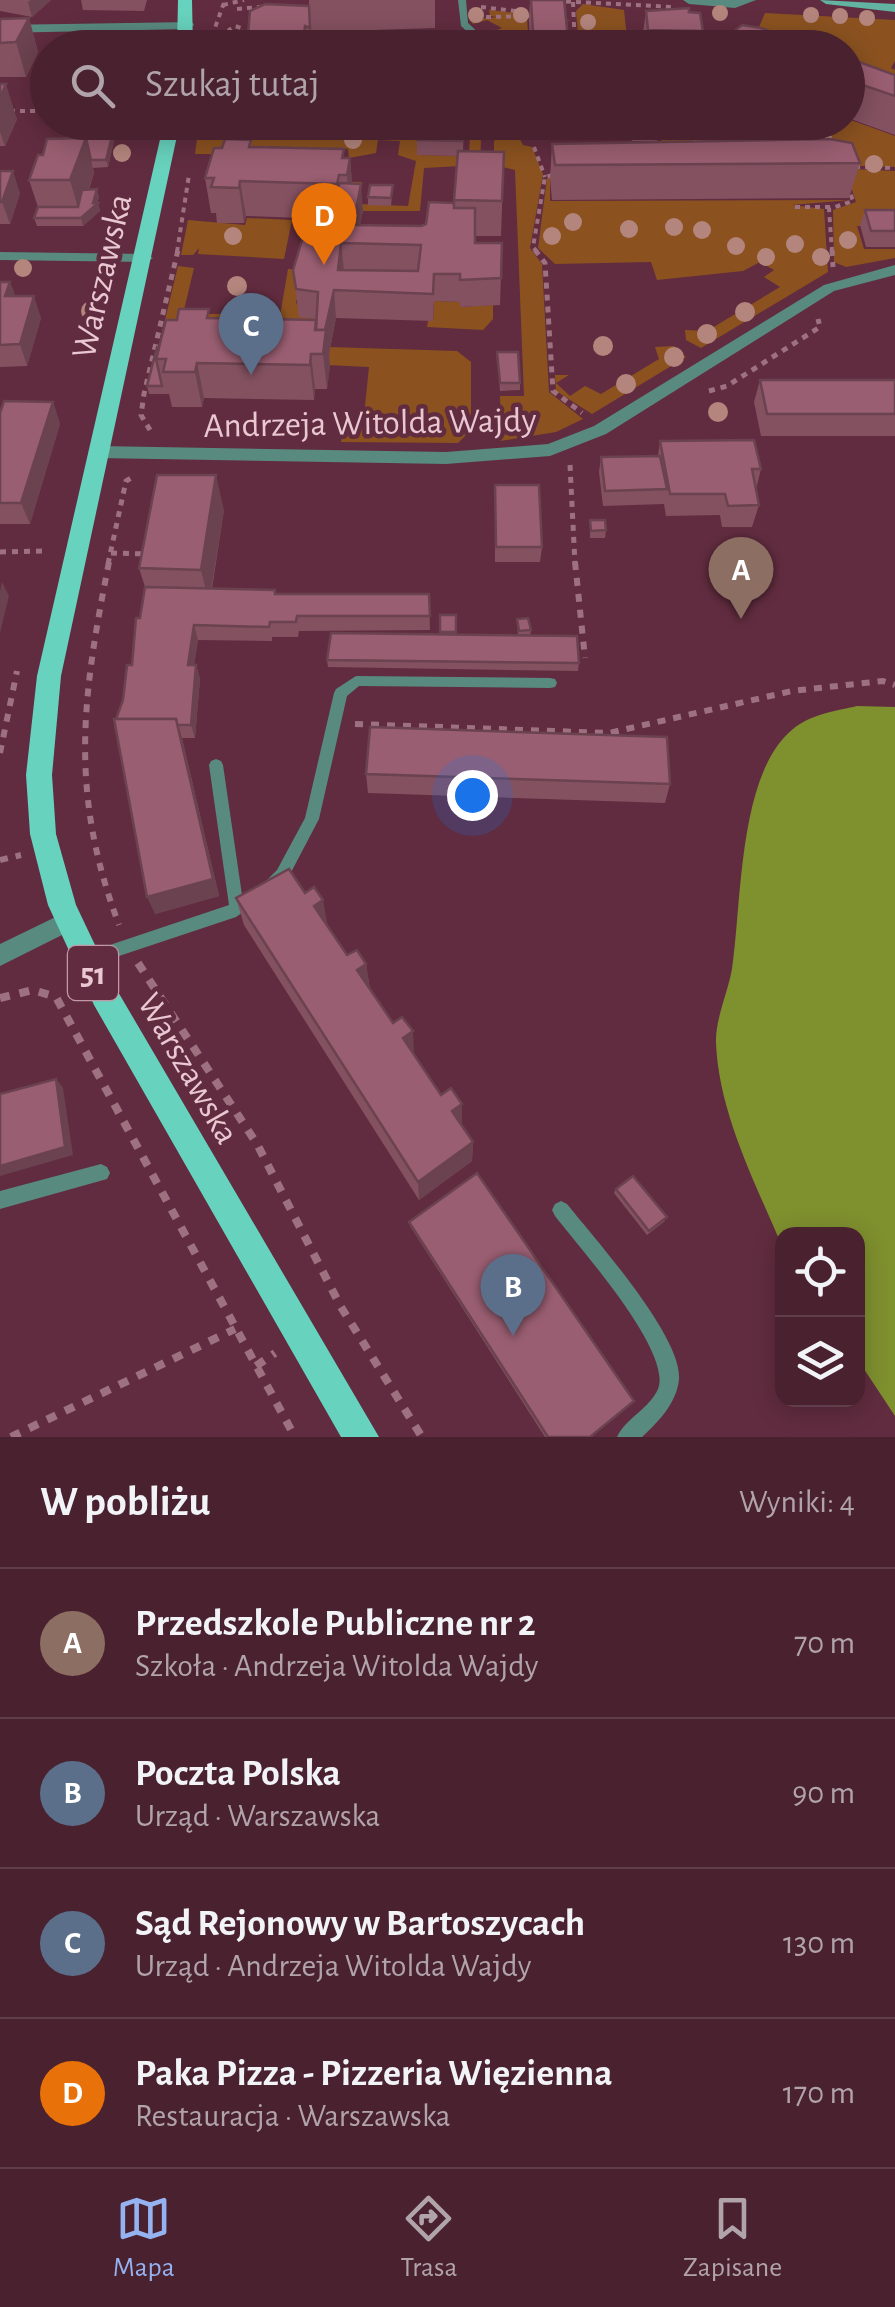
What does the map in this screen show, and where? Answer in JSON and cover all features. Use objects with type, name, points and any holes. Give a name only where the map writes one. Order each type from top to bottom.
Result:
[{"type":"main road","points":[[185,0],[187,30]]},
{"type":"main road","points":[[826,0],[895,8]]},
{"type":"main road","points":[[188,25],[203,2]]},
{"type":"main road","name":"Warszawska","points":[[169,140],[146,258],[98,452],[40,721],[43,829],[68,922],[86,960],[362,1437]]},
{"type":"street","points":[[686,4],[735,4],[750,0]]},
{"type":"street","points":[[0,29],[188,25]]},
{"type":"street","points":[[0,256],[146,258]]},
{"type":"street","name":"Andrzeja Witolda Wajdy","points":[[98,452],[446,458],[550,450],[600,430],[829,288],[895,270]]},
{"type":"street","points":[[0,955],[68,922]]},
{"type":"lane","points":[[86,960],[238,908],[282,876],[312,820],[340,693],[356,680],[550,683]]},
{"type":"lane","points":[[216,765],[228,826],[228,866],[238,908]]},
{"type":"lane","points":[[0,1200],[102,1173]]},
{"type":"lane","points":[[561,1210],[661,1342],[670,1375],[657,1410],[627,1437]]},
{"type":"path","points":[[234,7],[244,0]]},
{"type":"path","points":[[543,1],[686,4]]},
{"type":"path","points":[[573,2],[574,30]]},
{"type":"path","points":[[215,30],[224,3],[234,7],[278,6]]},
{"type":"path","points":[[234,7],[236,26]]},
{"type":"path","points":[[462,8],[544,15],[462,8]]},
{"type":"path","points":[[564,17],[574,19]]},
{"type":"path","points":[[229,30],[236,26]]},
{"type":"path","points":[[236,26],[244,30]]},
{"type":"path","points":[[0,111],[30,111]]},
{"type":"path","points":[[718,140],[719,153]]},
{"type":"path","points":[[533,146],[545,176],[533,247],[545,262],[553,391],[591,420]]},
{"type":"path","points":[[154,436],[141,415],[176,260],[191,164]]},
{"type":"path","points":[[844,167],[895,168]]},
{"type":"path","points":[[545,176],[568,170]]},
{"type":"path","points":[[794,207],[830,207],[853,201],[845,178]]},
{"type":"path","points":[[821,278],[837,272],[831,263],[830,207]]},
{"type":"path","points":[[570,460],[573,548],[586,658]]},
{"type":"path","points":[[138,474],[126,480],[83,707],[80,782],[108,900],[160,1001],[257,1144],[341,1307],[422,1437]]},
{"type":"path","points":[[0,552],[45,551]]},
{"type":"path","points":[[111,553],[158,554]]},
{"type":"path","points":[[334,724],[609,733],[792,691],[883,681],[895,684]]},
{"type":"path","points":[[0,753],[9,712]]},
{"type":"path","points":[[0,998],[33,990],[56,997],[295,1437]]},
{"type":"path","points":[[10,1437],[235,1329]]},
{"type":"shaded area","points":[[583,4],[624,10],[626,30],[578,30],[576,11]]},
{"type":"shaded area","points":[[489,10],[570,21],[527,18],[528,30],[497,30],[502,28],[487,20],[473,24],[470,20],[497,17],[490,16]]},
{"type":"shaded area","points":[[765,13],[895,20],[895,61],[891,68],[895,70],[895,82],[865,72],[865,30],[758,30]]},
{"type":"shaded area","points":[[865,125],[895,136],[895,167],[833,165],[721,146],[720,140],[865,140]]},
{"type":"shaded area","points":[[197,140],[378,140],[376,153],[349,158],[348,149],[227,145],[223,154],[195,154]]},
{"type":"shaded area","points":[[378,140],[421,140],[418,155],[469,156],[470,140],[480,140],[480,165],[424,168],[420,211],[351,211],[262,179],[362,182],[359,204],[408,206],[416,161],[398,155],[400,141]]},
{"type":"shaded area","points":[[520,140],[532,147],[543,174],[530,248],[542,264],[549,392],[583,419],[556,432],[500,441],[489,429],[501,429],[500,396],[524,396],[515,170],[494,165],[494,141]]},
{"type":"shaded area","points":[[662,140],[715,140],[717,165],[604,150],[605,142],[662,143]]},
{"type":"shaded area","points":[[852,169],[895,171],[895,221],[890,226],[857,226],[864,249],[895,249],[895,258],[846,267],[834,262],[833,210],[856,202],[848,178]]},
{"type":"shaded area","points":[[569,173],[570,179],[550,180],[550,201],[850,200],[792,205],[824,209],[828,272],[701,348],[686,340],[685,330],[707,331],[780,287],[764,277],[774,270],[760,262],[743,271],[657,280],[651,262],[555,264],[538,248],[547,178]]},
{"type":"shaded area","points":[[247,218],[292,220],[284,259],[198,254],[199,248],[193,255],[181,255],[188,220],[245,225]]},
{"type":"shaded area","points":[[178,266],[194,268],[183,314],[230,314],[225,335],[267,336],[271,316],[280,316],[288,269],[304,270],[296,303],[321,317],[318,353],[159,345]]},
{"type":"shaded area","points":[[434,301],[460,302],[460,307],[493,305],[493,319],[483,330],[427,327],[428,321],[433,321]]},
{"type":"shaded area","points":[[674,346],[686,357],[592,414],[556,391],[555,375],[569,375],[556,383],[570,396],[585,386],[601,394],[659,359],[655,347]]},
{"type":"shaded area","points":[[329,347],[457,351],[471,362],[471,430],[458,443],[341,442],[344,422],[360,419],[363,425],[369,367],[326,365]]},
{"type":"shaded area","points":[[857,706],[895,707],[895,1416],[865,1371],[865,1227],[775,1230],[731,1122],[716,1043],[732,969],[752,807],[775,749],[793,729],[816,716]]},
{"type":"building","points":[[531,0],[564,0],[567,30],[533,30]]},
{"type":"building","points":[[265,4],[309,6],[310,28],[248,30],[250,11]]},
{"type":"building","points":[[689,8],[689,12],[700,13],[703,30],[648,30],[646,11]]},
{"type":"building","points":[[29,18],[16,42],[0,43],[0,19]]},
{"type":"building","points":[[742,25],[767,30],[735,30]]},
{"type":"building","points":[[865,64],[895,75],[895,96],[865,86]]},
{"type":"building","points":[[47,140],[85,140],[70,180],[29,180],[38,155],[43,155]]},
{"type":"building","points":[[86,140],[111,140],[106,160],[91,160]]},
{"type":"building","points":[[225,140],[251,140],[249,147],[344,149],[342,158],[350,158],[347,175],[339,175],[337,184],[240,181],[239,188],[211,187],[214,178],[205,178],[214,148],[222,148]]},
{"type":"building","points":[[836,140],[852,143],[860,163],[555,165],[552,144]]},
{"type":"building","points":[[458,151],[504,152],[502,201],[454,200]]},
{"type":"building","points":[[0,171],[13,171],[2,202],[0,202]]},
{"type":"building","points":[[339,183],[361,184],[353,225],[421,226],[426,224],[429,202],[475,208],[475,243],[502,243],[501,278],[460,280],[460,274],[434,274],[433,294],[334,290],[325,330],[316,330],[318,292],[296,289],[293,270],[307,224],[331,225]],"holes":[[[341,243],[421,245],[418,271],[338,270]]]},
{"type":"building","points":[[370,185],[393,185],[391,198],[368,197]]},
{"type":"building","points":[[97,189],[93,203],[98,203],[81,218],[34,218],[38,207],[78,207],[82,190]]},
{"type":"building","points":[[865,210],[895,210],[895,231],[871,231]]},
{"type":"building","points":[[0,282],[10,282],[5,296],[34,296],[20,344],[0,345]]},
{"type":"building","points":[[179,309],[209,309],[207,318],[316,320],[315,330],[326,330],[323,354],[311,354],[310,365],[197,363],[195,372],[163,372],[166,359],[156,359],[166,320],[177,320]]},
{"type":"building","points":[[157,347],[162,386],[147,386]]},
{"type":"building","points":[[497,352],[518,352],[520,383],[500,383]]},
{"type":"building","points":[[760,380],[895,380],[895,414],[767,414]]},
{"type":"building","points":[[4,401],[53,402],[21,503],[0,503],[0,413]]},
{"type":"building","points":[[524,414],[537,414],[538,421],[525,422]]},
{"type":"building","points":[[754,440],[761,469],[752,469],[759,505],[728,506],[725,494],[670,494],[660,441]]},
{"type":"building","points":[[660,456],[667,489],[605,491],[601,457]]},
{"type":"building","points":[[157,475],[216,475],[201,570],[139,568]]},
{"type":"building","points":[[495,485],[539,485],[542,547],[496,547]]},
{"type":"building","points":[[590,520],[605,520],[606,530],[591,531]]},
{"type":"building","points":[[145,587],[275,590],[275,594],[429,594],[430,616],[297,616],[296,622],[270,622],[269,627],[194,625],[188,665],[196,665],[191,725],[177,725],[176,719],[116,719],[123,700],[127,665],[132,665],[136,618],[140,618]]},
{"type":"building","points":[[440,615],[456,615],[456,632],[440,632]]},
{"type":"building","points":[[528,618],[531,630],[519,631],[517,619]]},
{"type":"building","points":[[331,633],[577,636],[579,663],[327,660]]},
{"type":"building","points":[[114,719],[176,719],[213,879],[147,897]]},
{"type":"building","points":[[370,727],[667,737],[670,784],[366,774]]},
{"type":"building","points":[[289,869],[305,893],[314,887],[323,900],[314,906],[347,955],[357,950],[366,964],[357,970],[393,1023],[402,1017],[413,1031],[403,1038],[441,1095],[451,1088],[462,1104],[452,1111],[473,1142],[418,1182],[236,898]]},
{"type":"building","points":[[56,1079],[65,1147],[0,1166],[0,1094]]},
{"type":"building","points":[[477,1173],[634,1401],[590,1437],[548,1437],[409,1222]]},
{"type":"building","points":[[633,1176],[667,1217],[649,1231],[616,1189]]},
{"type":"place","name":"Paka Pizza - Pizzeria Więzienna","points":[[324,265]]},
{"type":"place","name":"Sąd Rejonowy w Bartoszycach","points":[[251,375]]},
{"type":"place","name":"Przedszkole Publiczne nr 2","points":[[741,619]]},
{"type":"place","name":"Poczta Polska","points":[[513,1336]]}]
